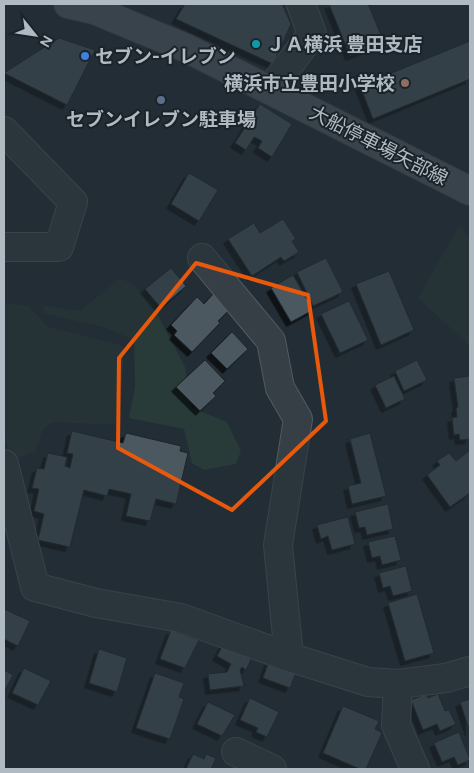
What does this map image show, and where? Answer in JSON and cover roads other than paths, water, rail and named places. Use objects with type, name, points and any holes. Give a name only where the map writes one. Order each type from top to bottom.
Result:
[{"type":"main road","name":"大船停車場矢部線","points":[[68,4],[94,10],[186,48],[470,190]]},
{"type":"street","points":[[270,90],[312,34],[301,4]]},
{"type":"street","points":[[4,131],[73,202],[58,247],[4,247]]},
{"type":"street","points":[[202,258],[271,341],[280,388],[298,419],[278,545],[289,657]]},
{"type":"street","points":[[4,464],[35,586],[96,603],[181,618],[289,657],[368,682],[398,684],[446,678],[470,671]]},
{"type":"street","points":[[398,684],[396,725],[415,769]]},
{"type":"street","points":[[236,752],[272,769]]},
{"type":"place","name":"ＪＡ横浜 豊田支店","points":[[256,44]]},
{"type":"place","name":"セブン-イレブン","points":[[85,56]]},
{"type":"place","name":"横浜市立豊田小学校","points":[[405,83]]},
{"type":"place","name":"セブンイレブン駐車場","points":[[161,100]]}]
